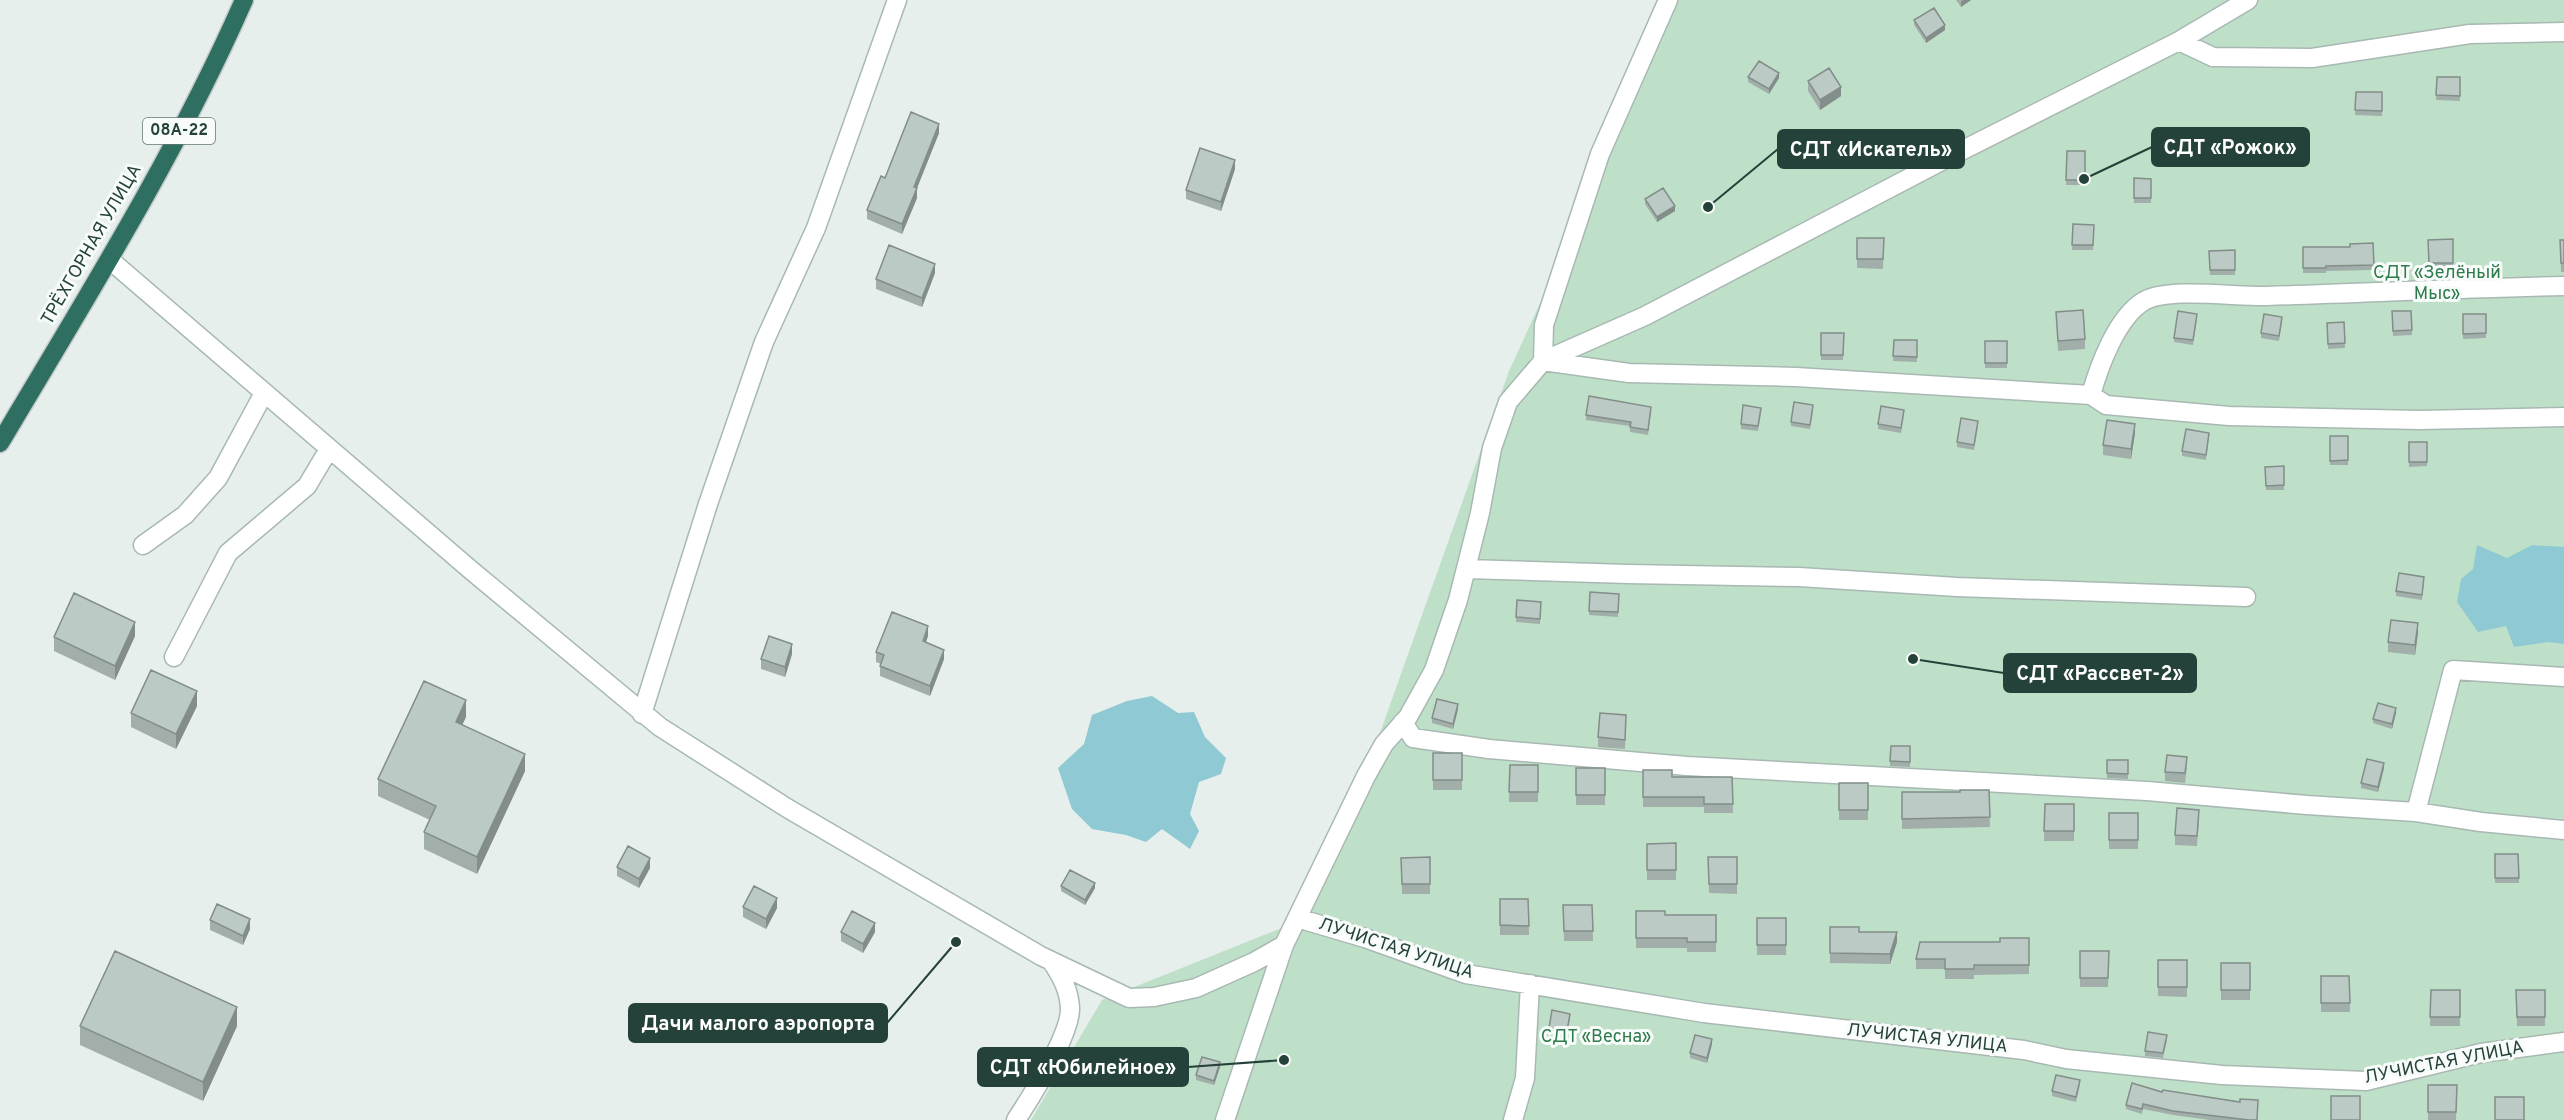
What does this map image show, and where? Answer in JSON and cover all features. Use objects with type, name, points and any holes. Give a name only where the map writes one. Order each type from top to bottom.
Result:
[{"type":"highway","name":"ТРЁХГОРНАЯ УЛИЦА","points":[[0,443],[110,260],[220,56],[244,0]]},
{"type":"street","points":[[642,714],[708,504],[764,342],[816,228],[897,0]]},
{"type":"street","points":[[1544,361],[1544,325],[1600,154],[1668,0]]},
{"type":"street","points":[[1225,1120],[1284,945],[1366,776],[1384,744],[1403,722],[1434,670],[1458,600],[1492,448],[1508,402],[1544,361],[1645,316],[1953,155],[2179,41],[2248,0]]},
{"type":"street","points":[[2179,41],[2213,57],[2312,58],[2470,34],[2564,32]]},
{"type":"street","points":[[110,260],[642,714],[787,808],[1052,962],[1129,998],[1154,998],[1196,988],[1254,962],[1284,945]]},
{"type":"street","points":[[2091,395],[2099,368],[2120,326],[2144,301],[2166,294],[2264,296],[2564,286]]},
{"type":"street","points":[[1544,361],[1629,373],[1796,377],[2091,395],[2106,405],[2229,416],[2420,420],[2564,417]]},
{"type":"street","points":[[143,545],[184,515],[218,477],[264,393]]},
{"type":"street","points":[[174,657],[228,553],[262,522],[286,507],[307,486],[329,449]]},
{"type":"street","points":[[1466,568],[1799,577],[1957,587],[2246,597]]},
{"type":"street","points":[[2416,812],[2453,670],[2564,677]]},
{"type":"street","points":[[1403,722],[1413,738],[1524,752],[1688,766],[2147,791],[2416,812],[2481,822],[2564,830]]},
{"type":"street","name":"ЛУЧИСТАЯ УЛИЦА","points":[[1297,918],[1365,938],[1466,974],[1704,1012],[2024,1050],[2066,1059],[2222,1075],[2366,1081],[2481,1053],[2564,1042]]},
{"type":"street","points":[[1016,1120],[1032,1095],[1065,1031],[1070,1011],[1066,985],[1052,962]]},
{"type":"street","points":[[1513,1120],[1525,1078],[1530,984]]},
{"type":"green space","points":[[1679,0],[2564,0],[2564,1120],[1031,1120],[1102,1000],[1294,923],[1381,730],[1509,371]]},
{"type":"water","points":[[2477,545],[2507,558],[2532,545],[2564,547],[2564,644],[2548,642],[2514,647],[2506,626],[2478,632],[2457,602],[2461,579],[2473,569]]},
{"type":"water","points":[[1152,696],[1178,713],[1194,712],[1205,737],[1226,758],[1221,774],[1199,782],[1190,814],[1199,831],[1190,849],[1162,829],[1146,842],[1126,835],[1092,829],[1072,809],[1058,768],[1084,744],[1092,715],[1127,701]]},
{"type":"building","points":[[1934,8],[1945,25],[1926,38],[1914,20]]},
{"type":"building","points":[[1759,61],[1779,73],[1769,89],[1748,77]]},
{"type":"building","points":[[1829,68],[1841,87],[1820,100],[1808,81]]},
{"type":"building","points":[[2437,77],[2460,77],[2460,96],[2436,95]]},
{"type":"building","points":[[2356,92],[2382,92],[2382,111],[2355,110]]},
{"type":"building","points":[[911,112],[939,124],[902,224],[867,210],[881,176],[885,178]]},
{"type":"building","points":[[1200,148],[1235,160],[1221,202],[1186,190]]},
{"type":"building","points":[[2067,151],[2085,151],[2085,180],[2066,180]]},
{"type":"building","points":[[2134,178],[2151,179],[2151,198],[2134,198]]},
{"type":"building","points":[[1663,188],[1675,206],[1657,217],[1645,199]]},
{"type":"building","points":[[2073,224],[2094,225],[2093,245],[2072,245]]},
{"type":"building","points":[[1857,238],[1884,238],[1883,259],[1857,259]]},
{"type":"building","points":[[2453,239],[2453,263],[2429,263],[2428,240]]},
{"type":"building","points":[[2560,240],[2564,240],[2564,263],[2561,263]]},
{"type":"building","points":[[2373,243],[2374,265],[2303,268],[2303,247],[2350,247],[2350,244]]},
{"type":"building","points":[[889,245],[935,264],[922,298],[876,279]]},
{"type":"building","points":[[2235,250],[2235,270],[2210,270],[2209,251]]},
{"type":"building","points":[[2083,310],[2085,339],[2058,341],[2056,312]]},
{"type":"building","points":[[2178,311],[2197,314],[2193,340],[2174,338]]},
{"type":"building","points":[[2392,311],[2411,311],[2412,330],[2393,331]]},
{"type":"building","points":[[2264,314],[2282,317],[2279,336],[2261,333]]},
{"type":"building","points":[[2463,314],[2486,314],[2486,333],[2463,334]]},
{"type":"building","points":[[2344,322],[2345,343],[2328,344],[2327,323]]},
{"type":"building","points":[[1821,333],[1844,333],[1843,355],[1821,355]]},
{"type":"building","points":[[1894,340],[1917,340],[1917,357],[1893,356]]},
{"type":"building","points":[[1985,341],[2007,341],[2007,363],[1985,363]]},
{"type":"building","points":[[1589,396],[1651,407],[1648,430],[1630,427],[1631,422],[1586,415]]},
{"type":"building","points":[[1794,402],[1813,405],[1810,425],[1791,422]]},
{"type":"building","points":[[1743,405],[1761,408],[1758,426],[1741,424]]},
{"type":"building","points":[[1881,406],[1904,410],[1901,428],[1878,424]]},
{"type":"building","points":[[1961,418],[1978,421],[1974,445],[1957,442]]},
{"type":"building","points":[[2107,420],[2135,424],[2131,449],[2103,445]]},
{"type":"building","points":[[2186,429],[2209,433],[2206,455],[2182,451]]},
{"type":"building","points":[[2330,436],[2348,436],[2348,460],[2330,461]]},
{"type":"building","points":[[2409,442],[2427,442],[2427,462],[2409,462]]},
{"type":"building","points":[[2284,466],[2284,485],[2266,486],[2265,467]]},
{"type":"building","points":[[2399,573],[2424,577],[2422,595],[2396,591]]},
{"type":"building","points":[[1590,592],[1619,594],[1618,612],[1589,611]]},
{"type":"building","points":[[74,593],[135,622],[115,666],[54,637]]},
{"type":"building","points":[[1517,600],[1541,602],[1540,619],[1516,617]]},
{"type":"building","points":[[892,612],[928,626],[923,641],[944,650],[930,686],[880,666],[884,655],[876,652]]},
{"type":"building","points":[[2391,620],[2418,623],[2415,645],[2388,642]]},
{"type":"building","points":[[769,636],[792,644],[785,667],[761,659]]},
{"type":"building","points":[[151,670],[197,691],[176,734],[131,713]]},
{"type":"building","points":[[424,681],[466,700],[456,722],[525,754],[477,857],[424,832],[436,806],[378,779]]},
{"type":"building","points":[[1437,699],[1458,704],[1453,724],[1432,718]]},
{"type":"building","points":[[2378,703],[2396,708],[2392,724],[2373,719]]},
{"type":"building","points":[[1600,713],[1626,715],[1625,740],[1598,737]]},
{"type":"building","points":[[1891,746],[1910,746],[1910,762],[1890,761]]},
{"type":"building","points":[[1433,753],[1462,753],[1462,780],[1433,780]]},
{"type":"building","points":[[2167,755],[2187,757],[2185,773],[2165,772]]},
{"type":"building","points":[[2367,759],[2384,763],[2378,787],[2361,783]]},
{"type":"building","points":[[2107,760],[2128,760],[2128,774],[2107,773]]},
{"type":"building","points":[[1510,765],[1538,765],[1538,792],[1509,792]]},
{"type":"building","points":[[1576,768],[1605,768],[1605,795],[1576,795]]},
{"type":"building","points":[[1643,770],[1672,770],[1672,777],[1732,777],[1733,804],[1704,804],[1704,797],[1643,797]]},
{"type":"building","points":[[1839,783],[1868,783],[1868,810],[1839,810]]},
{"type":"building","points":[[1960,790],[1989,790],[1990,817],[1902,819],[1902,792],[1960,792]]},
{"type":"building","points":[[2045,804],[2074,804],[2074,831],[2044,831]]},
{"type":"building","points":[[2177,808],[2199,810],[2197,836],[2175,835]]},
{"type":"building","points":[[2109,813],[2138,813],[2138,840],[2109,840]]},
{"type":"building","points":[[1676,843],[1676,870],[1647,870],[1647,844]]},
{"type":"building","points":[[628,846],[650,858],[639,879],[617,867]]},
{"type":"building","points":[[2495,854],[2518,854],[2519,878],[2495,878]]},
{"type":"building","points":[[1430,857],[1430,884],[1402,884],[1401,858]]},
{"type":"building","points":[[1708,857],[1737,857],[1737,884],[1709,884]]},
{"type":"building","points":[[1070,870],[1095,883],[1085,900],[1061,886]]},
{"type":"building","points":[[754,886],[777,898],[766,919],[743,907]]},
{"type":"building","points":[[1500,899],[1528,899],[1529,926],[1500,925]]},
{"type":"building","points":[[217,904],[250,919],[243,936],[210,920]]},
{"type":"building","points":[[1563,905],[1592,905],[1593,931],[1564,931]]},
{"type":"building","points":[[852,911],[875,923],[863,944],[841,932]]},
{"type":"building","points":[[1636,911],[1665,911],[1665,915],[1716,915],[1716,942],[1687,942],[1687,938],[1636,938]]},
{"type":"building","points":[[1757,918],[1786,918],[1786,945],[1757,945]]},
{"type":"building","points":[[1830,927],[1859,927],[1859,932],[1897,932],[1890,954],[1830,953]]},
{"type":"building","points":[[2000,938],[2029,938],[2029,965],[1974,965],[1974,969],[1945,969],[1945,959],[1916,959],[1920,942],[2000,942]]},
{"type":"building","points":[[115,951],[237,1007],[203,1082],[80,1026]]},
{"type":"building","points":[[2080,951],[2109,951],[2108,978],[2080,978]]},
{"type":"building","points":[[2158,960],[2187,960],[2187,987],[2158,987]]},
{"type":"building","points":[[2221,963],[2250,963],[2250,990],[2221,990]]},
{"type":"building","points":[[2321,976],[2349,976],[2350,1003],[2321,1003]]},
{"type":"building","points":[[2431,990],[2460,990],[2460,1017],[2430,1017]]},
{"type":"building","points":[[2516,990],[2545,990],[2545,1017],[2517,1017]]},
{"type":"building","points":[[1552,1010],[1570,1014],[1567,1031],[1549,1028]]},
{"type":"building","points":[[2148,1032],[2167,1035],[2163,1053],[2145,1051]]},
{"type":"building","points":[[1695,1035],[1712,1039],[1707,1058],[1690,1053]]},
{"type":"building","points":[[1202,1057],[1220,1062],[1214,1081],[1196,1075]]},
{"type":"building","points":[[2056,1075],[2080,1080],[2076,1097],[2052,1091]]},
{"type":"building","points":[[2132,1083],[2162,1092],[2163,1090],[2240,1102],[2240,1099],[2258,1100],[2257,1120],[2173,1111],[2143,1104],[2142,1109],[2126,1105]]},
{"type":"building","points":[[2428,1085],[2457,1085],[2456,1112],[2428,1112]]},
{"type":"building","points":[[2331,1096],[2360,1096],[2360,1120],[2331,1120]]},
{"type":"building","points":[[2495,1097],[2524,1097],[2524,1120],[2495,1120]]},
{"type":"place","name":"СДТ «Рожок»","points":[[2084,179]]},
{"type":"place","name":"СДТ «Искатель»","points":[[1708,207]]},
{"type":"place","name":"СДТ «Рассвет-2»","points":[[1913,659]]},
{"type":"place","name":"Дачи малого аэропорта","points":[[956,942]]},
{"type":"place","name":"СДТ «Юбилейное»","points":[[1284,1060]]},
{"type":"park label","name":"СДТ «Зелёный Мыс»","points":[[2437,283]]},
{"type":"park label","name":"СДТ «Весна»","points":[[1596,1037]]}]
